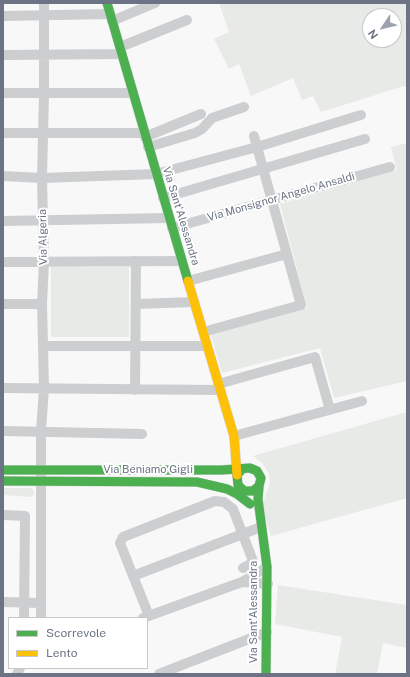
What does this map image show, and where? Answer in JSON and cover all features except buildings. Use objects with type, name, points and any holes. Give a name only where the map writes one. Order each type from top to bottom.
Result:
[{"type":"street","name":"Via Algeria","points":[[41,617],[41,431],[44,388],[42,346],[44,261],[42,178],[44,3]]},
{"type":"street","name":"Via Sant'Alessandra","points":[[107,3],[234,436]]},
{"type":"street","points":[[3,16],[44,15],[111,17],[155,3]]},
{"type":"street","points":[[3,55],[44,55],[121,50],[187,20]]},
{"type":"street","points":[[3,93],[133,92]]},
{"type":"street","points":[[3,133],[43,133],[146,139],[195,133],[202,129],[212,118],[244,107]]},
{"type":"street","points":[[146,139],[201,114]]},
{"type":"street","points":[[3,176],[42,178],[156,174],[257,147],[361,116]]},
{"type":"street","points":[[203,332],[301,306],[254,136]]},
{"type":"street","points":[[163,198],[365,139]]},
{"type":"street","name":"Via Monsignor Angelo Ansaldi","points":[[3,220],[43,219],[171,223],[272,199],[390,167]]},
{"type":"street","points":[[188,280],[287,254]]},
{"type":"street","points":[[135,390],[136,261]]},
{"type":"street","points":[[3,262],[182,261]]},
{"type":"street","points":[[136,304],[194,302]]},
{"type":"street","points":[[3,304],[42,304]]},
{"type":"street","points":[[42,346],[207,346]]},
{"type":"street","points":[[3,388],[135,390],[219,387],[315,357],[330,410]]},
{"type":"street","points":[[234,436],[362,401]]},
{"type":"street","points":[[3,431],[142,434]]},
{"type":"street","points":[[234,436],[239,476],[244,491],[253,491],[259,486]]},
{"type":"street","points":[[234,436],[243,454],[261,478],[258,499],[261,527]]},
{"type":"street","points":[[222,470],[234,460],[236,452]]},
{"type":"street","points":[[197,482],[239,476],[246,468],[254,469]]},
{"type":"street","points":[[3,470],[41,476]]},
{"type":"street","name":"Via Beniamo Gigli","points":[[41,476],[222,470],[239,476]]},
{"type":"street","points":[[3,481],[41,476]]},
{"type":"street","name":"Via Beniamo Gigli","points":[[41,476],[197,482],[227,488],[250,504]]},
{"type":"street","points":[[239,476],[261,527]]},
{"type":"street","points":[[243,568],[253,561],[233,509],[224,502],[215,501],[123,537],[120,543],[133,576],[146,617],[242,582],[267,567]]},
{"type":"street","points":[[3,515],[26,516],[24,617]]},
{"type":"street","points":[[133,576],[261,527]]},
{"type":"street","name":"Via Sant'Alessandra","points":[[261,527],[268,584],[266,674]]},
{"type":"street","points":[[242,582],[268,584]]},
{"type":"street","points":[[3,602],[41,603]]},
{"type":"street","points":[[159,674],[267,632]]},
{"type":"shaded area","points":[[219,3],[407,3],[407,88],[404,86],[321,112],[313,96],[302,100],[293,78],[251,96],[239,64],[229,69],[214,39],[229,32]]},
{"type":"shaded area","points":[[407,143],[407,381],[334,398],[320,348],[222,373],[211,335],[307,308],[280,204],[397,170],[391,147]]},
{"type":"shaded area","points":[[51,267],[129,267],[129,337],[51,337]]},
{"type":"shaded area","points":[[407,412],[407,498],[271,536],[264,513],[263,502],[270,483],[269,474],[263,464],[253,456]]},
{"type":"shaded area","points":[[3,488],[31,488],[34,491],[34,494],[31,497],[3,495]]},
{"type":"shaded area","points":[[278,585],[407,605],[407,648],[383,643],[377,674],[335,674],[342,637],[275,624]]},
{"type":"traffic: fast","points":[[107,3],[188,281]]},
{"type":"traffic: fast","points":[[3,470],[222,470],[250,468],[257,471],[261,478],[259,486],[253,491],[244,491],[238,485],[237,475],[242,469]]},
{"type":"traffic: fast","points":[[3,481],[197,482],[227,489],[237,494],[250,504]]},
{"type":"traffic: fast","points":[[259,487],[258,499],[267,567],[266,674]]},
{"type":"traffic: slow","points":[[188,281],[234,436],[237,475]]}]
